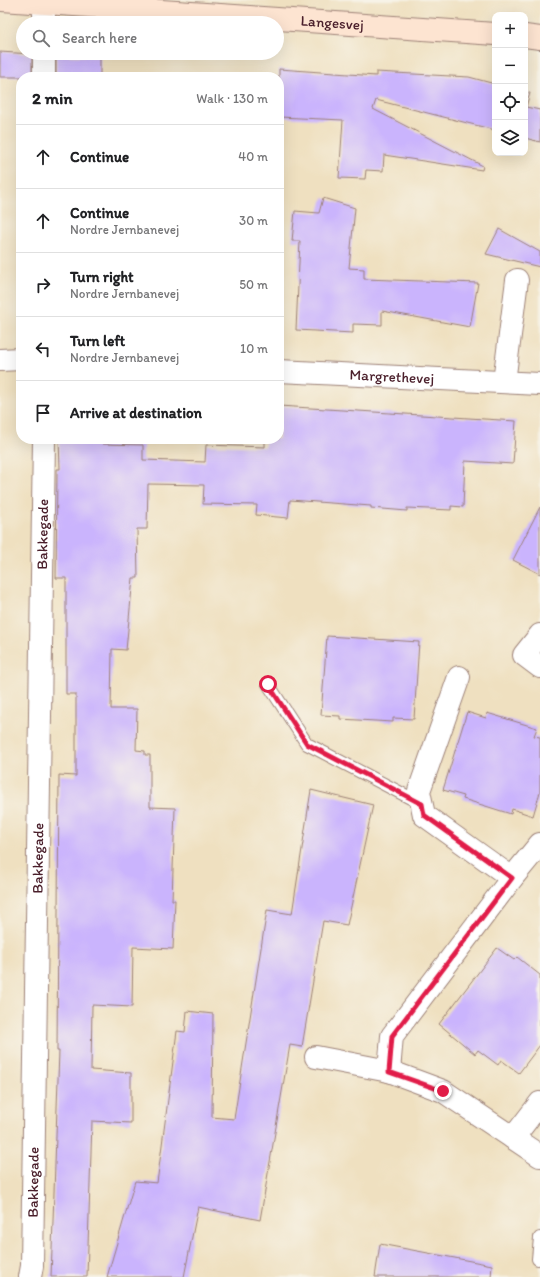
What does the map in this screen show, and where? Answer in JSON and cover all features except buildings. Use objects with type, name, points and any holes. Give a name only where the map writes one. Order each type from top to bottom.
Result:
[{"type":"street","name":"Langesvej","points":[[2,0],[44,13],[108,16]]},
{"type":"street","name":"Langesvej","points":[[284,24],[492,34]]},
{"type":"street","points":[[528,36],[540,38]]},
{"type":"street","points":[[44,60],[44,72]]},
{"type":"street","points":[[504,382],[517,280]]},
{"type":"street","points":[[0,360],[16,360]]},
{"type":"street","name":"Margrethevej","points":[[284,371],[540,384]]},
{"type":"street","name":"Bakkegade","points":[[30,1277],[32,1266],[44,444]]},
{"type":"street","points":[[540,635],[524,655],[540,667]]},
{"type":"street","points":[[459,678],[419,791],[424,815],[512,878]]},
{"type":"street","points":[[389,1072],[392,1036],[512,878],[540,844]]},
{"type":"street","points":[[316,1057],[389,1072],[443,1091],[540,1156]]},
{"type":"street","points":[[513,1138],[540,1103]]},
{"type":"lane","points":[[268,684],[307,744],[422,804]]},
{"type":"lane","points":[[538,1260],[540,1238]]},
{"type":"route","points":[[268,684],[307,744],[422,804],[424,815],[512,878],[392,1036],[389,1072],[443,1091]]}]
